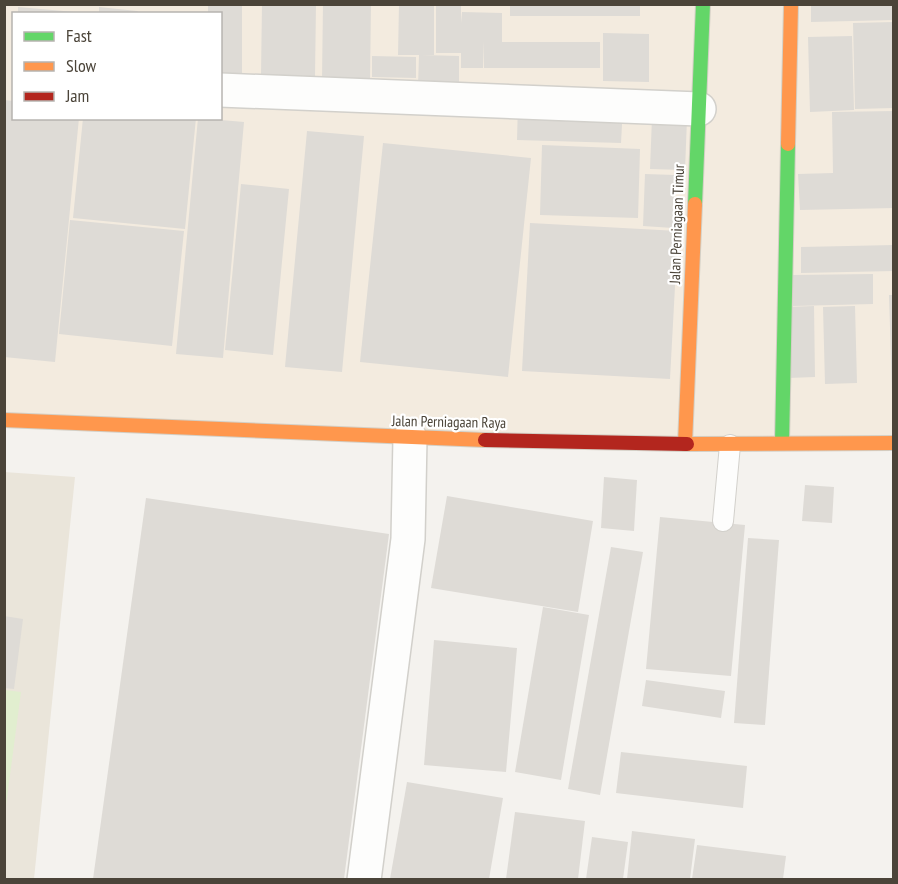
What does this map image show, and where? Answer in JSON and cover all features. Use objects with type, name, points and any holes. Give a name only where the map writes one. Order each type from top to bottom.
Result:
[{"type":"main road","name":"Jalan Perniagaan Timur","points":[[685,444],[703,4]]},
{"type":"main road","points":[[782,443],[791,4]]},
{"type":"main road","name":"Jalan Perniagaan Raya","points":[[4,420],[410,438],[730,445],[894,443]]},
{"type":"street","points":[[222,90],[699,109]]},
{"type":"street","points":[[364,879],[408,539],[410,438]]},
{"type":"lane","points":[[723,521],[730,445]]},
{"type":"shaded area","points":[[5,5],[893,5],[893,446],[5,420]]},
{"type":"shaded area","points":[[4,472],[75,477],[34,879],[5,879]]},
{"type":"green space","points":[[4,690],[21,692],[5,813]]},
{"type":"building","points":[[208,4],[242,4],[242,73],[222,73],[222,12],[208,12]]},
{"type":"building","points":[[262,4],[316,4],[315,76],[261,75]]},
{"type":"building","points":[[323,4],[371,4],[370,80],[322,79]]},
{"type":"building","points":[[399,4],[434,4],[434,55],[422,55],[459,56],[459,86],[418,86],[419,55],[398,55]]},
{"type":"building","points":[[436,4],[461,4],[461,23],[462,12],[502,13],[502,42],[600,42],[600,68],[484,68],[484,41],[483,68],[461,68],[461,53],[436,53]]},
{"type":"building","points":[[510,4],[640,4],[640,16],[510,16]]},
{"type":"building","points":[[811,4],[894,4],[894,20],[811,22]]},
{"type":"building","points":[[18,7],[75,12],[18,12]]},
{"type":"building","points":[[99,7],[139,12],[99,12]]},
{"type":"building","points":[[894,22],[894,108],[855,109],[853,23]]},
{"type":"building","points":[[603,33],[649,34],[649,82],[603,81]]},
{"type":"building","points":[[852,36],[854,110],[810,112],[808,37]]},
{"type":"building","points":[[372,56],[416,57],[416,78],[372,77]]},
{"type":"building","points":[[4,100],[12,101],[12,120],[79,120],[55,362],[4,357]]},
{"type":"building","points":[[518,104],[623,106],[621,143],[517,140]]},
{"type":"building","points":[[894,111],[894,208],[800,210],[798,174],[833,173],[832,112]]},
{"type":"building","points":[[652,118],[687,119],[685,170],[650,169]]},
{"type":"building","points":[[83,120],[196,120],[185,229],[73,218]]},
{"type":"building","points":[[198,120],[244,122],[223,358],[176,354]]},
{"type":"building","points":[[307,131],[364,136],[342,372],[285,367]]},
{"type":"building","points":[[383,143],[531,158],[508,377],[360,362]]},
{"type":"building","points":[[542,145],[640,149],[638,218],[540,215]]},
{"type":"building","points":[[645,174],[675,175],[673,228],[643,226]]},
{"type":"building","points":[[241,184],[289,189],[273,355],[225,350]]},
{"type":"building","points":[[70,220],[184,231],[172,346],[59,334]]},
{"type":"building","points":[[530,223],[678,231],[670,379],[522,371]]},
{"type":"building","points":[[894,245],[894,271],[801,273],[801,247]]},
{"type":"building","points":[[873,274],[873,304],[793,306],[793,275]]},
{"type":"building","points":[[889,295],[894,295],[894,394],[892,394]]},
{"type":"building","points":[[814,306],[815,377],[788,378],[786,307]]},
{"type":"building","points":[[855,306],[857,383],[825,384],[823,307]]},
{"type":"building","points":[[604,477],[637,480],[634,531],[601,528]]},
{"type":"building","points":[[805,485],[834,487],[832,523],[802,521]]},
{"type":"building","points":[[447,496],[593,521],[578,612],[431,588]]},
{"type":"building","points":[[146,498],[389,534],[344,879],[93,879]]},
{"type":"building","points":[[660,517],[745,525],[731,676],[646,669]]},
{"type":"building","points":[[748,538],[779,540],[765,725],[734,723]]},
{"type":"building","points":[[611,547],[643,552],[600,795],[568,789]]},
{"type":"building","points":[[543,607],[589,615],[561,780],[515,772]]},
{"type":"building","points":[[4,616],[23,619],[14,689],[4,688]]},
{"type":"building","points":[[434,640],[517,648],[506,772],[424,765]]},
{"type":"building","points":[[646,680],[725,691],[721,718],[642,706]]},
{"type":"building","points":[[621,752],[747,766],[743,808],[616,793]]},
{"type":"building","points":[[407,782],[503,798],[489,879],[390,879]]},
{"type":"building","points":[[515,812],[585,821],[578,879],[506,879]]},
{"type":"building","points":[[632,831],[695,839],[690,879],[627,879]]},
{"type":"building","points":[[592,837],[628,842],[623,879],[586,879]]},
{"type":"building","points":[[697,845],[786,856],[783,879],[692,879]]},
{"type":"traffic: fast","points":[[695,204],[703,4]]},
{"type":"traffic: fast","points":[[782,443],[788,144]]},
{"type":"traffic: slow","points":[[788,144],[791,4]]},
{"type":"traffic: slow","points":[[685,444],[695,204]]},
{"type":"traffic: slow","points":[[4,420],[485,440]]},
{"type":"traffic: slow","points":[[687,444],[894,443]]},
{"type":"traffic: jam","points":[[485,440],[687,444]]}]
